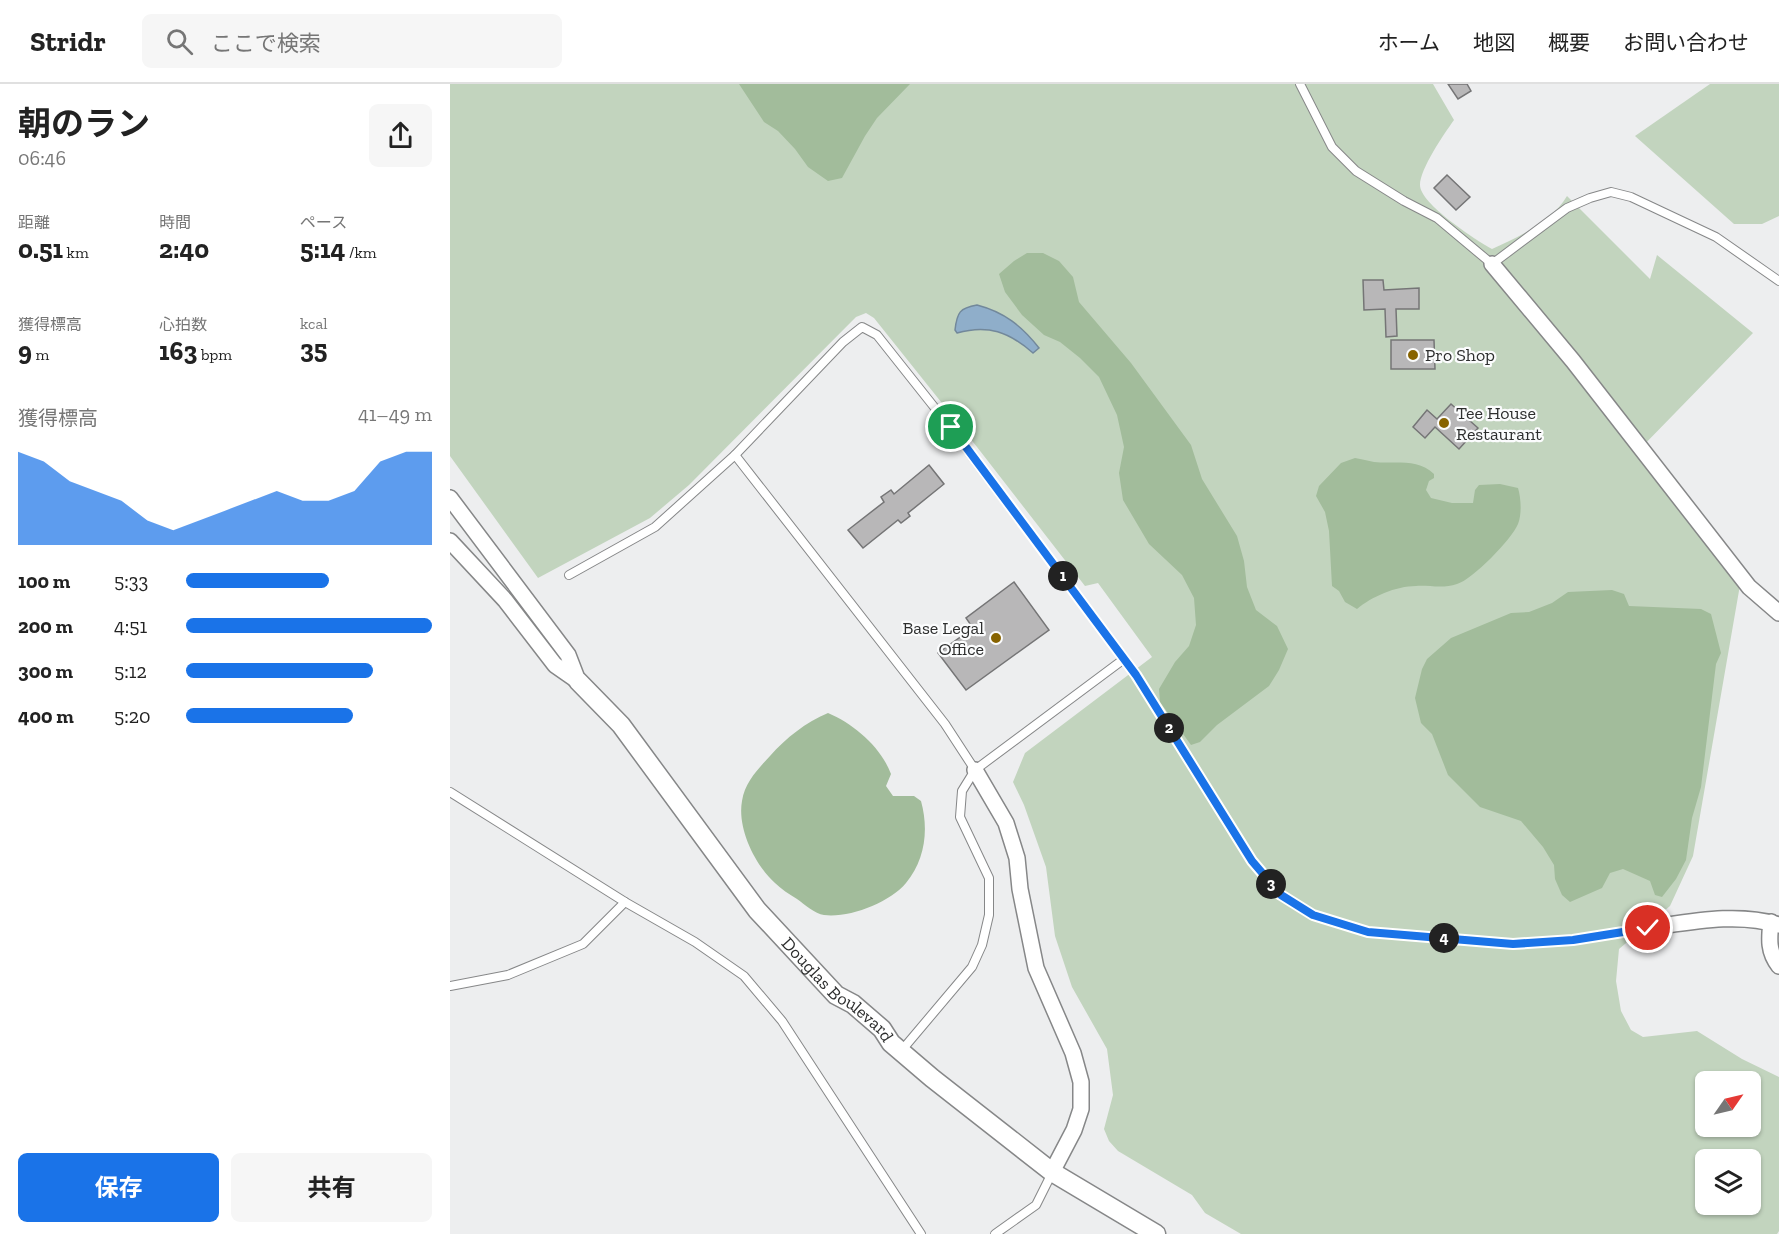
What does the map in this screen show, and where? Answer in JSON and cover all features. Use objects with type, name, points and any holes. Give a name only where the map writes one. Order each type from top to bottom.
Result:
[{"type":"street","points":[[1492,264],[1573,361],[1749,587],[1779,613]]},
{"type":"street","points":[[450,498],[568,654],[578,681]]},
{"type":"street","points":[[450,541],[505,600],[555,665],[578,681]]},
{"type":"street","name":"Douglas Boulevard","points":[[578,681],[621,725],[757,910],[836,995],[853,1004],[882,1029],[900,1052],[1052,1172],[1156,1234]]},
{"type":"street","points":[[975,770],[1006,823],[1017,858],[1020,889],[1036,968],[1073,1053],[1082,1082],[1081,1109],[1074,1130],[1052,1172]]},
{"type":"street","points":[[1648,928],[1700,921],[1752,919],[1775,924],[1770,946],[1773,958],[1779,966]]},
{"type":"lane","points":[[1300,84],[1332,147],[1356,171],[1404,201],[1437,218],[1492,264],[1568,208],[1611,192],[1631,197],[1716,237],[1779,281]]},
{"type":"lane","points":[[569,575],[655,527],[735,455],[843,342],[862,327],[878,334],[951,427],[1124,659],[1252,861],[1281,895],[1313,915],[1368,932],[1513,944],[1573,940],[1648,928]]},
{"type":"lane","points":[[735,455],[945,724],[975,770]]},
{"type":"lane","points":[[900,1052],[972,967],[982,945],[989,915],[989,878],[960,818],[962,791],[975,770],[1124,659]]},
{"type":"lane","points":[[450,792],[625,902],[696,942],[744,976],[782,1021],[921,1234]]},
{"type":"lane","points":[[450,986],[508,975],[582,944],[625,902]]},
{"type":"lane","points":[[995,1234],[1036,1205],[1052,1172]]},
{"type":"green space","points":[[450,84],[1433,84],[1454,120],[1428,161],[1420,185],[1422,193],[1429,202],[1450,221],[1492,249],[1544,221],[1553,214],[1567,196],[1650,279],[1657,255],[1753,333],[1637,452],[1740,585],[1693,856],[1670,906],[1619,949],[1616,981],[1621,1011],[1631,1030],[1643,1037],[1697,1031],[1742,1059],[1779,1077],[1779,1231],[1777,1234],[1241,1234],[1205,1213],[1192,1195],[1118,1151],[1109,1141],[1104,1129],[1113,1095],[1107,1049],[1072,987],[1055,936],[1046,867],[1024,805],[1013,782],[1025,753],[1152,657],[1098,583],[1085,586],[874,318],[866,313],[856,317],[689,485],[650,518],[538,578],[450,456]]},
{"type":"green space","points":[[739,84],[910,84],[877,118],[842,178],[828,181],[808,167],[778,131],[764,122]]},
{"type":"green space","points":[[1710,84],[1779,84],[1779,216],[1762,224],[1734,224],[1635,136]]},
{"type":"green space","points":[[1027,253],[1043,253],[1059,261],[1073,277],[1079,302],[1131,363],[1191,445],[1202,479],[1237,536],[1244,561],[1247,587],[1256,610],[1277,626],[1288,649],[1269,686],[1217,725],[1200,742],[1191,745],[1160,702],[1159,689],[1175,662],[1189,646],[1196,625],[1194,598],[1182,575],[1149,544],[1123,500],[1119,473],[1124,447],[1117,415],[1099,377],[1060,342],[1044,335],[1022,315],[1005,292],[999,274]]},
{"type":"green space","points":[[1355,458],[1374,462],[1414,464],[1428,469],[1434,474],[1426,490],[1431,498],[1452,503],[1473,503],[1475,490],[1479,485],[1500,484],[1518,488],[1521,506],[1518,524],[1491,558],[1464,581],[1447,586],[1416,586],[1392,590],[1377,596],[1357,609],[1345,602],[1339,591],[1332,586],[1329,531],[1325,512],[1316,496],[1319,486],[1341,463]]},
{"type":"green space","points":[[1612,590],[1624,594],[1629,606],[1701,609],[1711,614],[1721,653],[1716,664],[1701,787],[1692,818],[1686,860],[1676,879],[1662,897],[1655,895],[1650,881],[1623,869],[1610,873],[1602,888],[1570,902],[1562,895],[1555,879],[1554,865],[1543,847],[1521,821],[1480,807],[1448,775],[1432,734],[1421,723],[1415,698],[1422,669],[1427,659],[1451,638],[1511,613],[1529,612],[1552,603],[1568,592]]},
{"type":"green space","points":[[828,713],[857,730],[874,746],[891,774],[886,786],[893,796],[914,796],[921,801],[925,823],[921,855],[906,883],[890,897],[868,908],[834,915],[824,915],[813,911],[777,885],[754,856],[745,834],[741,812],[746,788],[761,766],[797,731]]},
{"type":"water","points":[[977,305],[1012,321],[1039,348],[1033,353],[1007,335],[988,330],[968,330],[957,333],[955,330],[960,312]]},
{"type":"building","points":[[1448,84],[1467,84],[1471,91],[1458,99]]},
{"type":"building","points":[[1447,175],[1470,197],[1456,210],[1434,188]]},
{"type":"building","points":[[1363,280],[1383,280],[1384,290],[1419,288],[1419,309],[1396,309],[1397,336],[1386,337],[1385,309],[1364,310]]},
{"type":"building","name":"Pro Shop","points":[[1391,340],[1434,340],[1435,369],[1391,369]]},
{"type":"building","name":"Tee House Restaurant","points":[[1451,404],[1478,428],[1459,449],[1435,427],[1425,438],[1413,427],[1427,410],[1437,419]]},
{"type":"building","points":[[929,465],[944,484],[908,513],[910,516],[901,523],[898,520],[863,548],[848,530],[884,502],[881,497],[891,490],[894,494]]},
{"type":"building","points":[[1014,582],[1049,630],[966,690],[938,653],[973,628],[966,618]]},
{"type":"place","name":"Pro Shop","points":[[1413,355]]},
{"type":"place","name":"Tee House Restaurant","points":[[1444,423]]},
{"type":"place","name":"Base Legal Office","points":[[996,638]]},
{"type":"route","points":[[951,427],[1136,675],[1252,861],[1281,895],[1313,915],[1368,932],[1513,944],[1573,940],[1648,928]]}]
